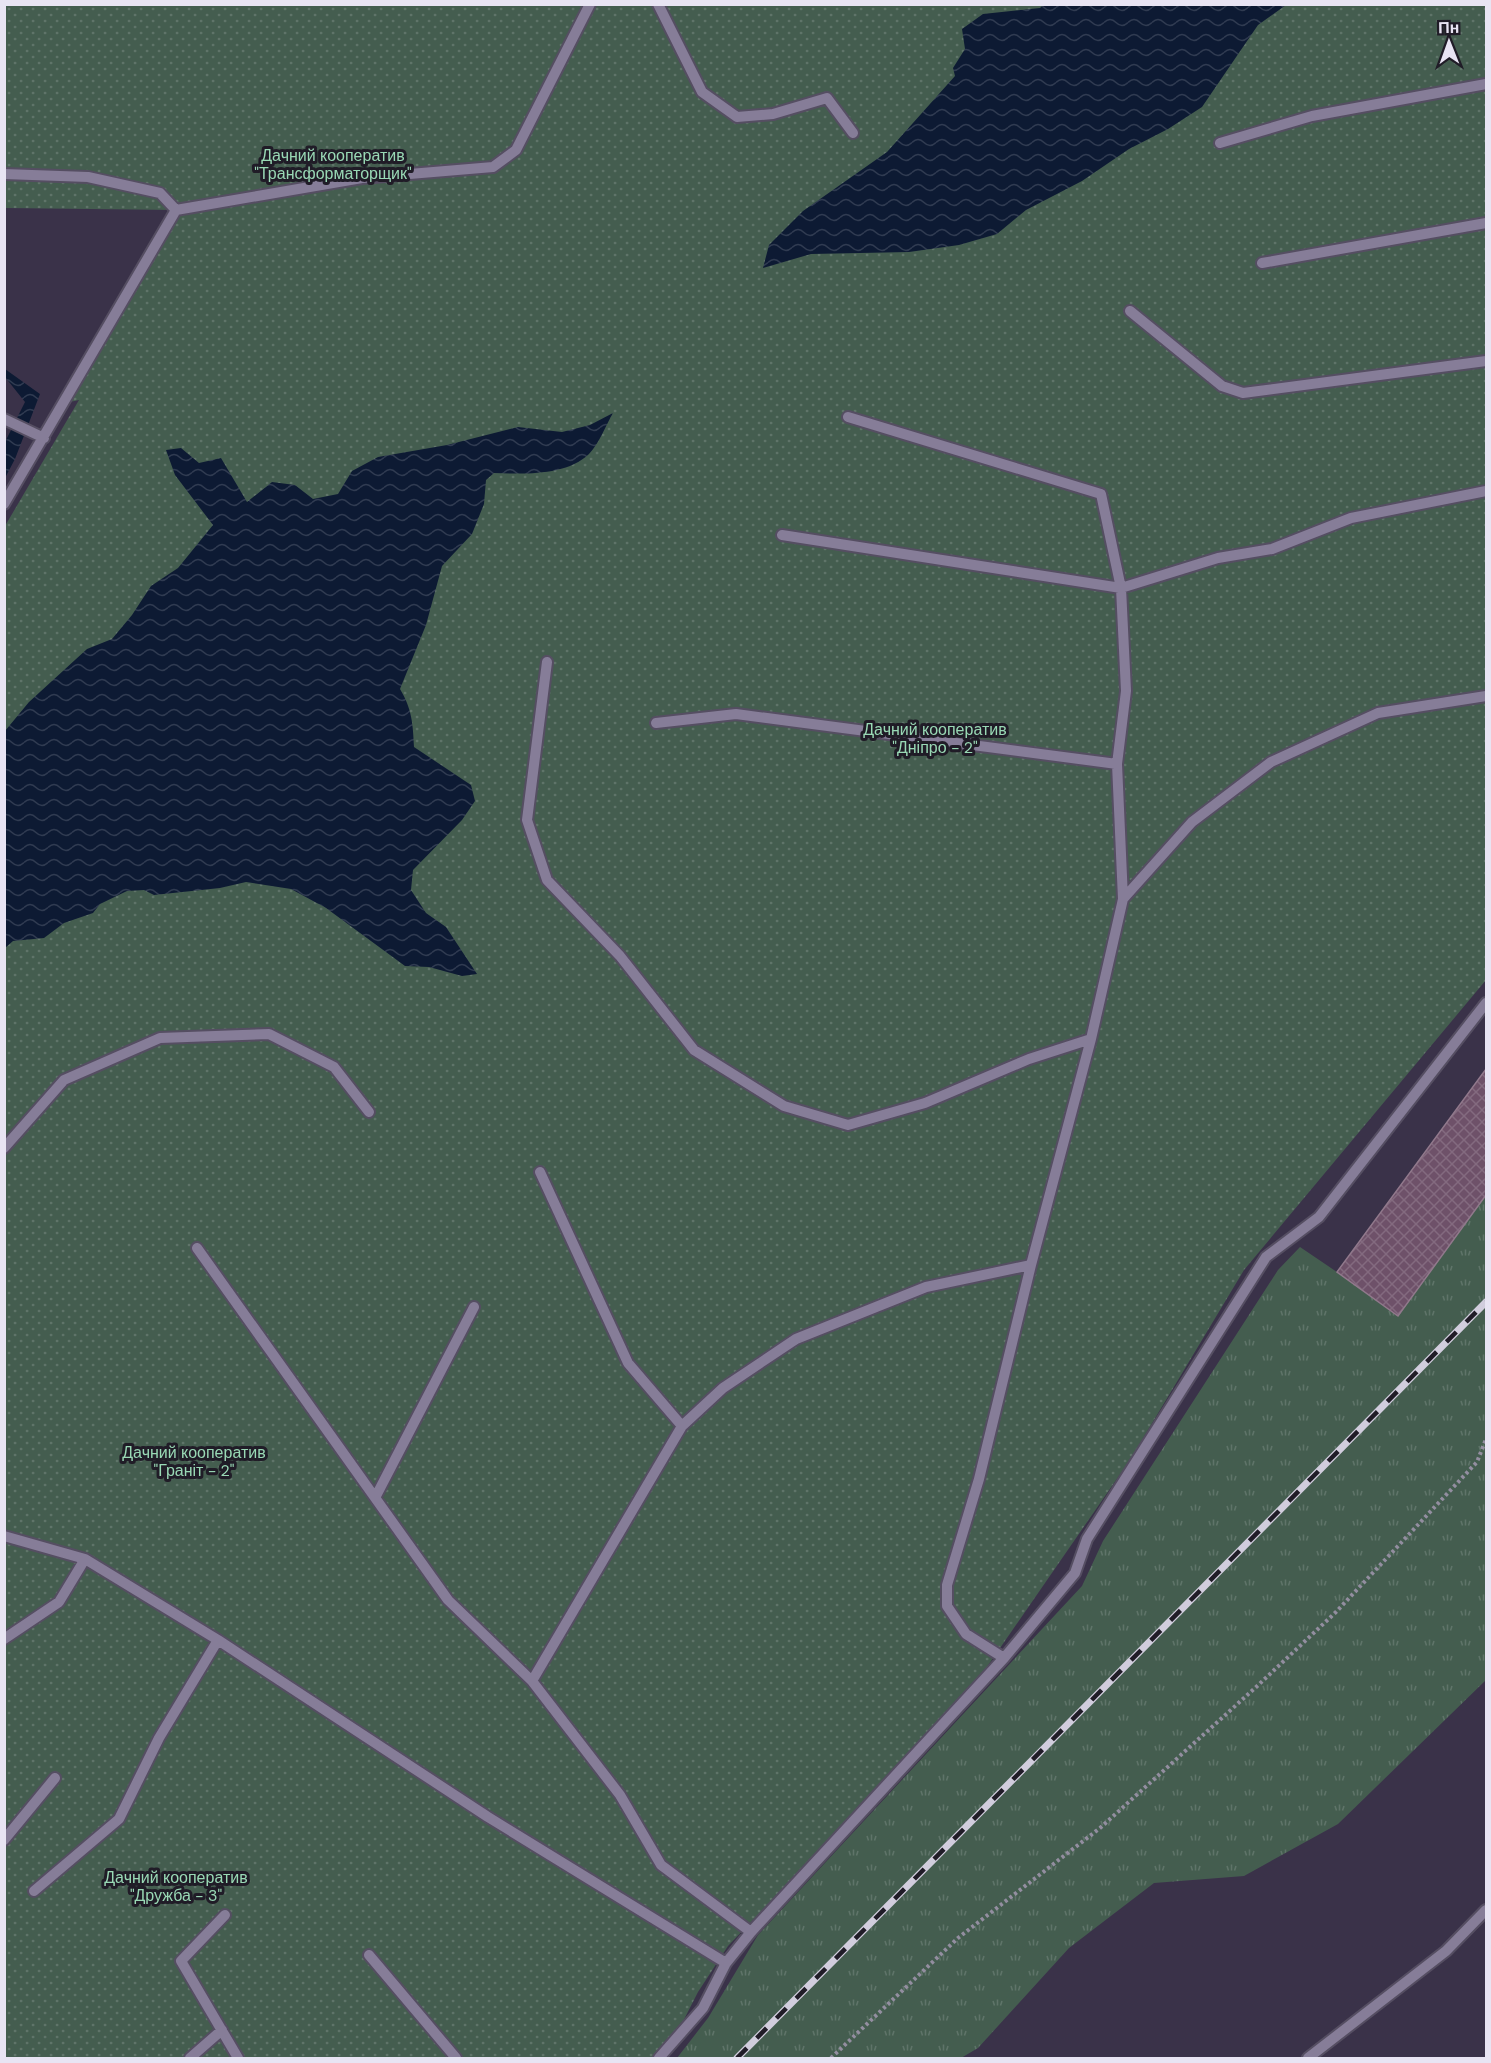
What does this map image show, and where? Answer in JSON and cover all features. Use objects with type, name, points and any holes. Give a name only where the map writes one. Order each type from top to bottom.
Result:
[{"type":"lane","points":[[176,210],[362,178],[493,168],[516,150],[590,4]]},
{"type":"lane","points":[[658,4],[702,92],[737,117],[773,114],[826,98],[852,132]]},
{"type":"lane","points":[[1220,143],[1312,116],[1486,84]]},
{"type":"lane","points":[[4,174],[88,177],[160,193],[176,210]]},
{"type":"lane","points":[[4,504],[176,210]]},
{"type":"lane","points":[[1263,263],[1486,223]]},
{"type":"lane","points":[[1130,311],[1222,386],[1243,393],[1486,361]]},
{"type":"lane","points":[[848,417],[1101,494],[1120,588],[1126,691],[1117,764],[1123,898],[1091,1039],[1030,1265],[979,1479],[947,1585],[947,1606],[966,1634],[1004,1658]]},
{"type":"lane","points":[[4,419],[44,438]]},
{"type":"lane","points":[[782,535],[1120,588],[1218,558],[1272,549],[1351,518],[1486,491]]},
{"type":"lane","points":[[547,662],[527,820],[547,880],[620,956],[694,1050],[784,1106],[848,1125],[925,1103],[1029,1059],[1091,1039]]},
{"type":"lane","points":[[1123,898],[1192,822],[1271,762],[1378,713],[1486,696]]},
{"type":"lane","points":[[656,723],[736,714],[1117,764]]},
{"type":"lane","points":[[659,2058],[702,2008],[726,1963],[751,1932],[1004,1658],[1075,1573],[1087,1539],[1266,1257],[1319,1217],[1486,1003]]},
{"type":"lane","points":[[4,1148],[64,1080],[160,1038],[269,1034],[334,1067],[369,1112]]},
{"type":"lane","points":[[540,1172],[628,1363],[682,1426]]},
{"type":"lane","points":[[197,1248],[448,1600],[532,1681],[620,1795],[661,1865],[751,1932]]},
{"type":"lane","points":[[532,1681],[682,1426],[723,1388],[796,1339],[926,1287],[1030,1265]]},
{"type":"lane","points":[[376,1496],[474,1307]]},
{"type":"lane","points":[[4,1536],[85,1559],[218,1640],[488,1817],[726,1963]]},
{"type":"lane","points":[[4,1639],[59,1602],[85,1559]]},
{"type":"lane","points":[[34,1891],[119,1819],[159,1738],[218,1640]]},
{"type":"lane","points":[[4,1840],[56,1778]]},
{"type":"lane","points":[[1308,2058],[1446,1951],[1486,1910]]},
{"type":"lane","points":[[225,1915],[181,1961],[238,2058]]},
{"type":"lane","points":[[369,1955],[456,2058]]},
{"type":"lane","points":[[190,2058],[222,2030]]},
{"type":"path","points":[[831,2058],[958,1938],[1100,1828],[1336,1612],[1477,1462],[1486,1439]]},
{"type":"green space","points":[[5,5],[1486,5],[1486,980],[1244,1270],[1130,1460],[962,1703],[728,1946],[698,1992],[669,2049],[659,2058],[5,2058],[5,526],[79,400],[65,403],[176,210],[5,208]]},
{"type":"green space","points":[[1486,1183],[1486,1680],[1338,1824],[1244,1876],[1154,1883],[1069,1948],[978,2048],[961,2058],[677,2058],[708,2018],[758,1935],[1082,1586],[1103,1541],[1278,1270],[1300,1247],[1393,1310]]},
{"type":"water","points":[[1043,5],[1286,5],[1258,25],[1202,107],[1168,129],[1129,149],[1082,181],[1026,210],[997,234],[959,245],[909,252],[811,254],[763,268],[769,245],[803,211],[887,152],[955,76],[953,68],[965,49],[962,29],[983,14],[1040,8]]},
{"type":"water","points":[[5,369],[40,394],[15,459],[5,478],[5,442],[25,402],[5,377]]},
{"type":"water","points":[[613,413],[596,445],[580,461],[545,472],[494,473],[486,480],[484,504],[472,534],[442,566],[426,625],[400,689],[411,717],[414,747],[471,785],[475,801],[462,820],[413,870],[411,890],[426,913],[446,927],[477,974],[462,976],[429,967],[405,966],[326,908],[291,889],[246,882],[220,888],[154,895],[144,890],[127,891],[100,904],[93,913],[64,923],[44,938],[13,941],[5,948],[5,731],[29,702],[87,649],[112,639],[132,615],[151,586],[178,568],[213,525],[175,475],[166,450],[181,448],[199,463],[221,458],[247,502],[272,482],[295,485],[313,499],[338,494],[352,471],[378,457],[447,445],[518,427],[562,432],[590,425]]},
{"type":"building","points":[[1486,1069],[1486,1195],[1398,1316],[1337,1272]]},
{"type":"railway","points":[[737,2058],[1486,1302]]},
{"type":"park label","name":"Дачний кооператив \"Трансформаторщик\"","points":[[333,164]]},
{"type":"park label","name":"Дачний кооператив \"Дніпро - 2\"","points":[[935,738]]},
{"type":"park label","name":"Дачний кооператив \"Граніт - 2\"","points":[[194,1461]]},
{"type":"park label","name":"Дачний кооператив \"Дружба - 3\"","points":[[176,1886]]}]
